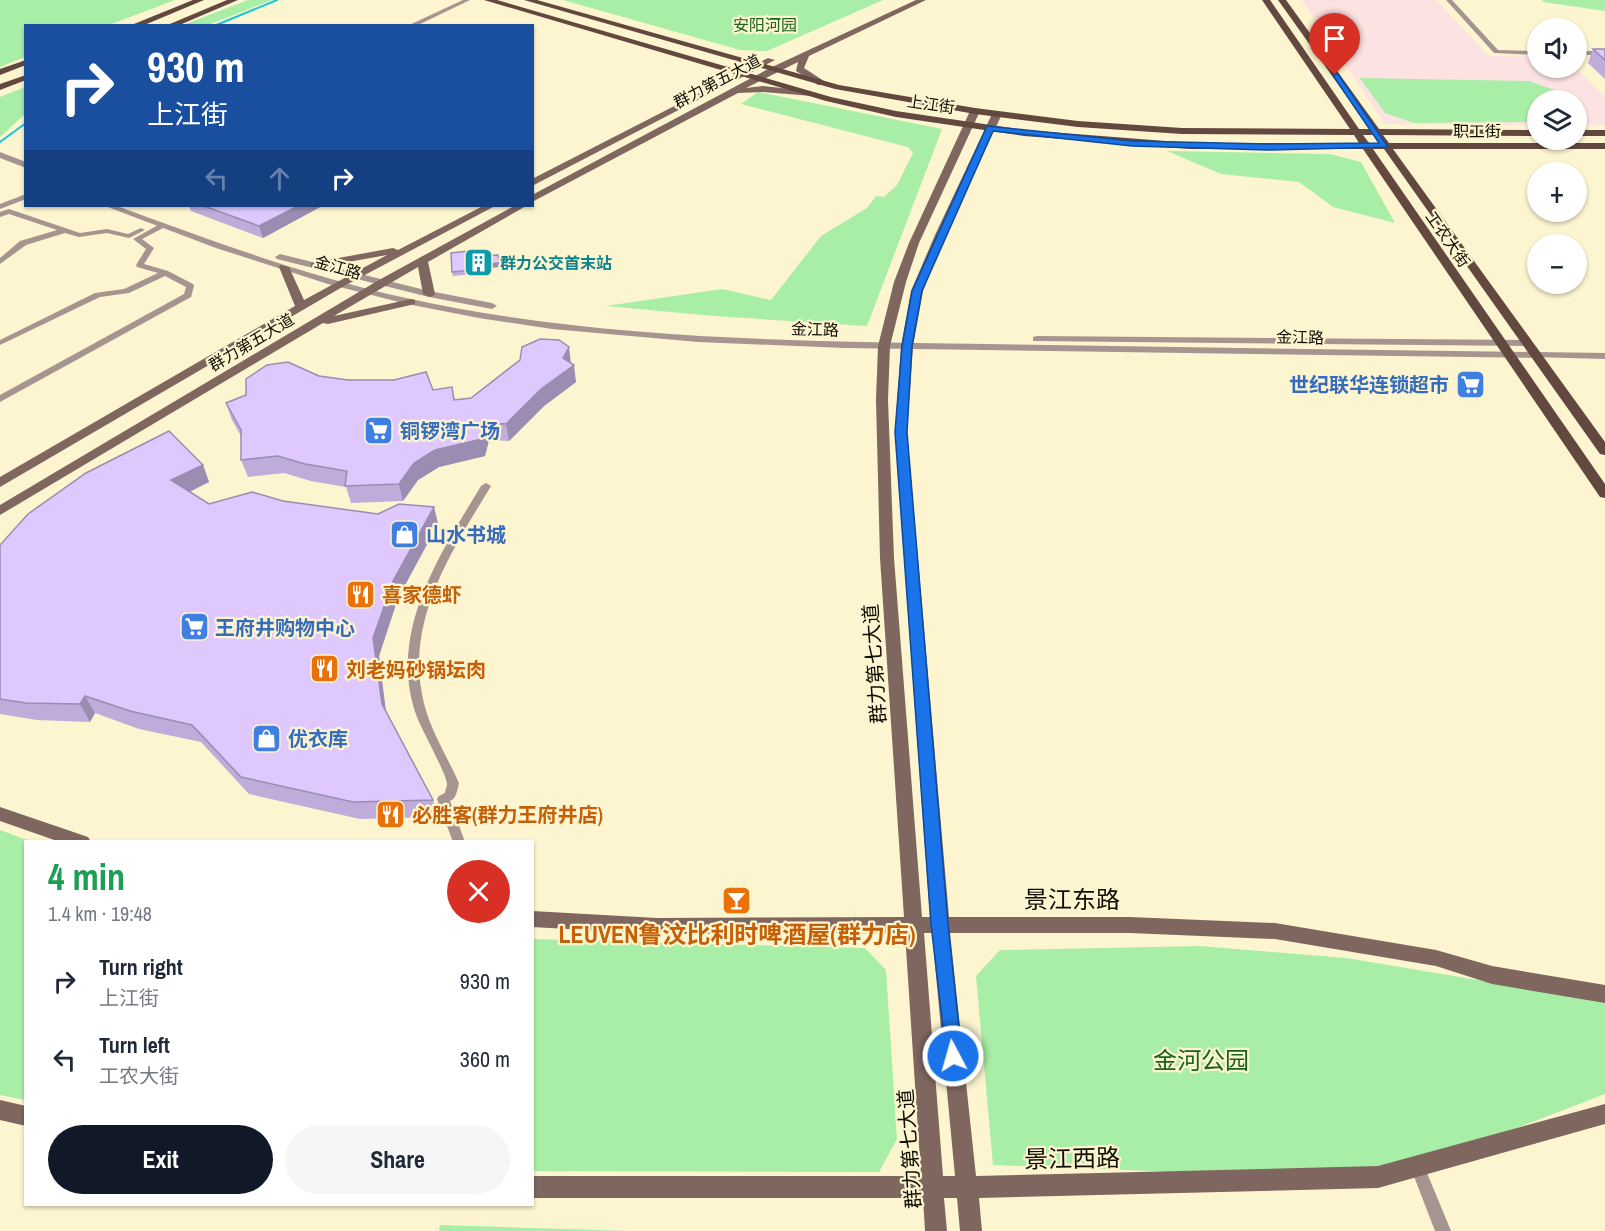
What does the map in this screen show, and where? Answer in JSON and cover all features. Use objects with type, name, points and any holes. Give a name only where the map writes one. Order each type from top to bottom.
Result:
[{"type":"main road","points":[[130,24],[184,0]]},
{"type":"main road","points":[[130,24],[200,0]]},
{"type":"main road","points":[[158,24],[218,0]]},
{"type":"main road","points":[[174,24],[234,0]]},
{"type":"main road","name":"上江街","points":[[488,0],[809,94],[896,114],[972,118],[1132,143],[1267,147],[1385,145]]},
{"type":"main road","name":"上江街","points":[[528,0],[821,83],[972,118],[1210,132],[1375,132]]},
{"type":"main road","name":"群力第五大道","points":[[534,198],[773,70],[804,50],[901,0]]},
{"type":"main road","points":[[821,83],[799,69],[804,50],[911,0]]},
{"type":"main road","name":"群力第五大道","points":[[534,182],[758,66],[786,54],[804,50],[922,0]]},
{"type":"main road","name":"工农大街","points":[[1266,0],[1363,146],[1605,494]]},
{"type":"main road","name":"工农大街","points":[[1282,0],[1605,451]]},
{"type":"main road","points":[[722,56],[759,59],[786,54]]},
{"type":"main road","points":[[706,63],[721,74],[718,82],[708,91]]},
{"type":"main road","points":[[0,73],[24,65]]},
{"type":"main road","points":[[0,88],[24,79]]},
{"type":"main road","points":[[721,98],[763,89],[809,94]]},
{"type":"main road","name":"群力第七大道","points":[[936,1231],[886,535],[881,430],[885,342],[900,282],[914,243],[972,118]]},
{"type":"main road","points":[[971,1231],[940,924],[901,432],[908,342],[917,291],[994,121]]},
{"type":"main road","name":"职工街","points":[[1375,132],[1527,133]]},
{"type":"main road","points":[[1587,133],[1605,133]]},
{"type":"main road","name":"职工街","points":[[1385,145],[1605,146]]},
{"type":"main road","name":"群力第五大道","points":[[0,483],[340,284],[488,207]]},
{"type":"main road","name":"群力第五大道","points":[[0,511],[383,282],[519,207]]},
{"type":"main road","points":[[315,265],[408,249]]},
{"type":"main road","points":[[422,260],[429,294]]},
{"type":"main road","points":[[284,267],[301,307]]},
{"type":"main road","points":[[314,324],[411,302]]},
{"type":"main road","points":[[0,814],[76,840]]},
{"type":"main road","name":"景江东路","points":[[534,919],[657,926],[1130,925],[1275,931],[1436,958],[1492,975],[1605,994]]},
{"type":"main road","name":"景江西路","points":[[534,1187],[967,1187],[1378,1177],[1605,1114]]},
{"type":"street","points":[[414,24],[467,0]]},
{"type":"street","points":[[1449,0],[1496,52],[1527,52]]},
{"type":"street","points":[[1587,53],[1605,53]]},
{"type":"street","points":[[0,155],[24,164]]},
{"type":"street","points":[[0,162],[24,171]]},
{"type":"street","points":[[0,207],[24,197]]},
{"type":"street","name":"金江路","points":[[113,207],[242,255],[368,292],[411,302],[612,332],[724,341],[1527,343]]},
{"type":"street","name":"金江路","points":[[132,207],[253,250],[429,294],[545,315],[718,333],[885,342]]},
{"type":"street","points":[[0,215],[9,211],[79,235],[107,231],[129,236],[159,224]]},
{"type":"street","points":[[0,399],[188,295],[190,285],[165,273],[140,265],[150,248],[136,239],[159,224]]},
{"type":"street","points":[[0,262],[23,243],[62,231]]},
{"type":"street","points":[[0,343],[98,295],[126,291],[165,273]]},
{"type":"street","name":"金江路","points":[[908,342],[1536,355]]},
{"type":"street","points":[[1536,355],[1605,356]]},
{"type":"street","points":[[458,840],[443,799],[450,796],[453,783],[416,694],[413,651],[420,614],[444,556],[486,486]]},
{"type":"street","points":[[1417,1166],[1443,1231]]},
{"type":"shaded area","points":[[1302,0],[1436,0],[1489,56],[1527,55],[1527,78],[1586,78],[1605,97],[1605,125],[1587,125],[1587,90],[1527,90],[1527,125],[1385,124]]},
{"type":"green space","points":[[0,0],[175,0],[112,24],[24,24],[24,57],[0,67]]},
{"type":"green space","points":[[248,0],[272,0],[211,24],[186,24]]},
{"type":"green space","name":"安阳河园","points":[[563,0],[883,0],[767,51],[740,50]]},
{"type":"green space","points":[[1542,0],[1605,0],[1605,11],[1543,2]]},
{"type":"green space","points":[[1360,78],[1529,81],[1554,90],[1527,90],[1527,122],[1414,123],[1385,113]]},
{"type":"green space","points":[[24,87],[24,115],[0,137],[0,97]]},
{"type":"green space","points":[[758,92],[942,129],[867,326],[606,306],[722,289],[771,300],[821,236],[867,208],[876,196],[884,197],[897,185],[913,153],[908,147],[741,104]]},
{"type":"green space","points":[[1167,151],[1330,154],[1361,162],[1395,223],[1333,207],[1299,182],[1221,174]]},
{"type":"green space","points":[[0,830],[27,840],[24,840],[24,1100],[0,1095]]},
{"type":"green space","points":[[534,939],[865,948],[886,970],[897,1139],[879,1172],[534,1171]]},
{"type":"green space","name":"金河公园","points":[[1200,946],[1346,958],[1605,1001],[1605,1094],[1514,1129],[1379,1168],[1285,1176],[993,1165],[976,976],[1000,950]]},
{"type":"green space","points":[[440,1225],[630,1231],[439,1231]]},
{"type":"building","points":[[1593,49],[1605,49],[1605,60]]},
{"type":"building","points":[[207,207],[296,207],[259,226]]},
{"type":"building","name":"群力公交首末站","points":[[477,250],[476,256],[498,255],[499,263],[475,265],[473,270],[452,272],[451,253]]},
{"type":"building","name":"铜锣湾广场","points":[[540,339],[559,340],[569,347],[563,358],[574,365],[541,389],[506,424],[486,423],[482,439],[435,450],[414,463],[399,484],[345,486],[347,471],[305,464],[278,456],[241,460],[241,430],[226,403],[246,395],[246,379],[267,365],[288,362],[319,376],[348,380],[394,380],[426,372],[433,390],[452,387],[454,400],[471,398],[520,360],[522,347]]},
{"type":"building","name":"王府井购物中心","points":[[169,431],[203,465],[171,480],[209,504],[252,492],[283,501],[378,514],[399,504],[434,507],[393,581],[373,638],[382,704],[433,800],[353,802],[241,777],[192,725],[130,711],[85,696],[80,704],[26,703],[0,699],[0,545],[28,514],[86,473]]},
{"type":"waterway","points":[[219,24],[277,0]]},
{"type":"waterway","points":[[0,142],[24,124]]},
{"type":"place","name":"群力公交首末站","points":[[479,263]]},
{"type":"place","name":"世纪联华连锁超市","points":[[1470,384]]},
{"type":"place","name":"铜锣湾广场","points":[[379,430]]},
{"type":"place","name":"山水书城","points":[[405,534]]},
{"type":"place","name":"喜家德虾","points":[[361,594]]},
{"type":"place","name":"王府井购物中心","points":[[194,627]]},
{"type":"place","name":"刘老妈砂锅坛肉","points":[[325,669]]},
{"type":"place","name":"优衣库","points":[[267,738]]},
{"type":"place","name":"必胜客(群力王府井店)","points":[[391,814]]},
{"type":"place","name":"LEUVEN鲁汶比利时啤酒屋(群力店)","points":[[737,901]]},
{"type":"route","points":[[953,1056],[940,924],[901,432],[907,346],[917,291],[940,235],[990,128],[1070,138],[1191,146],[1385,145],[1335,75]]}]
